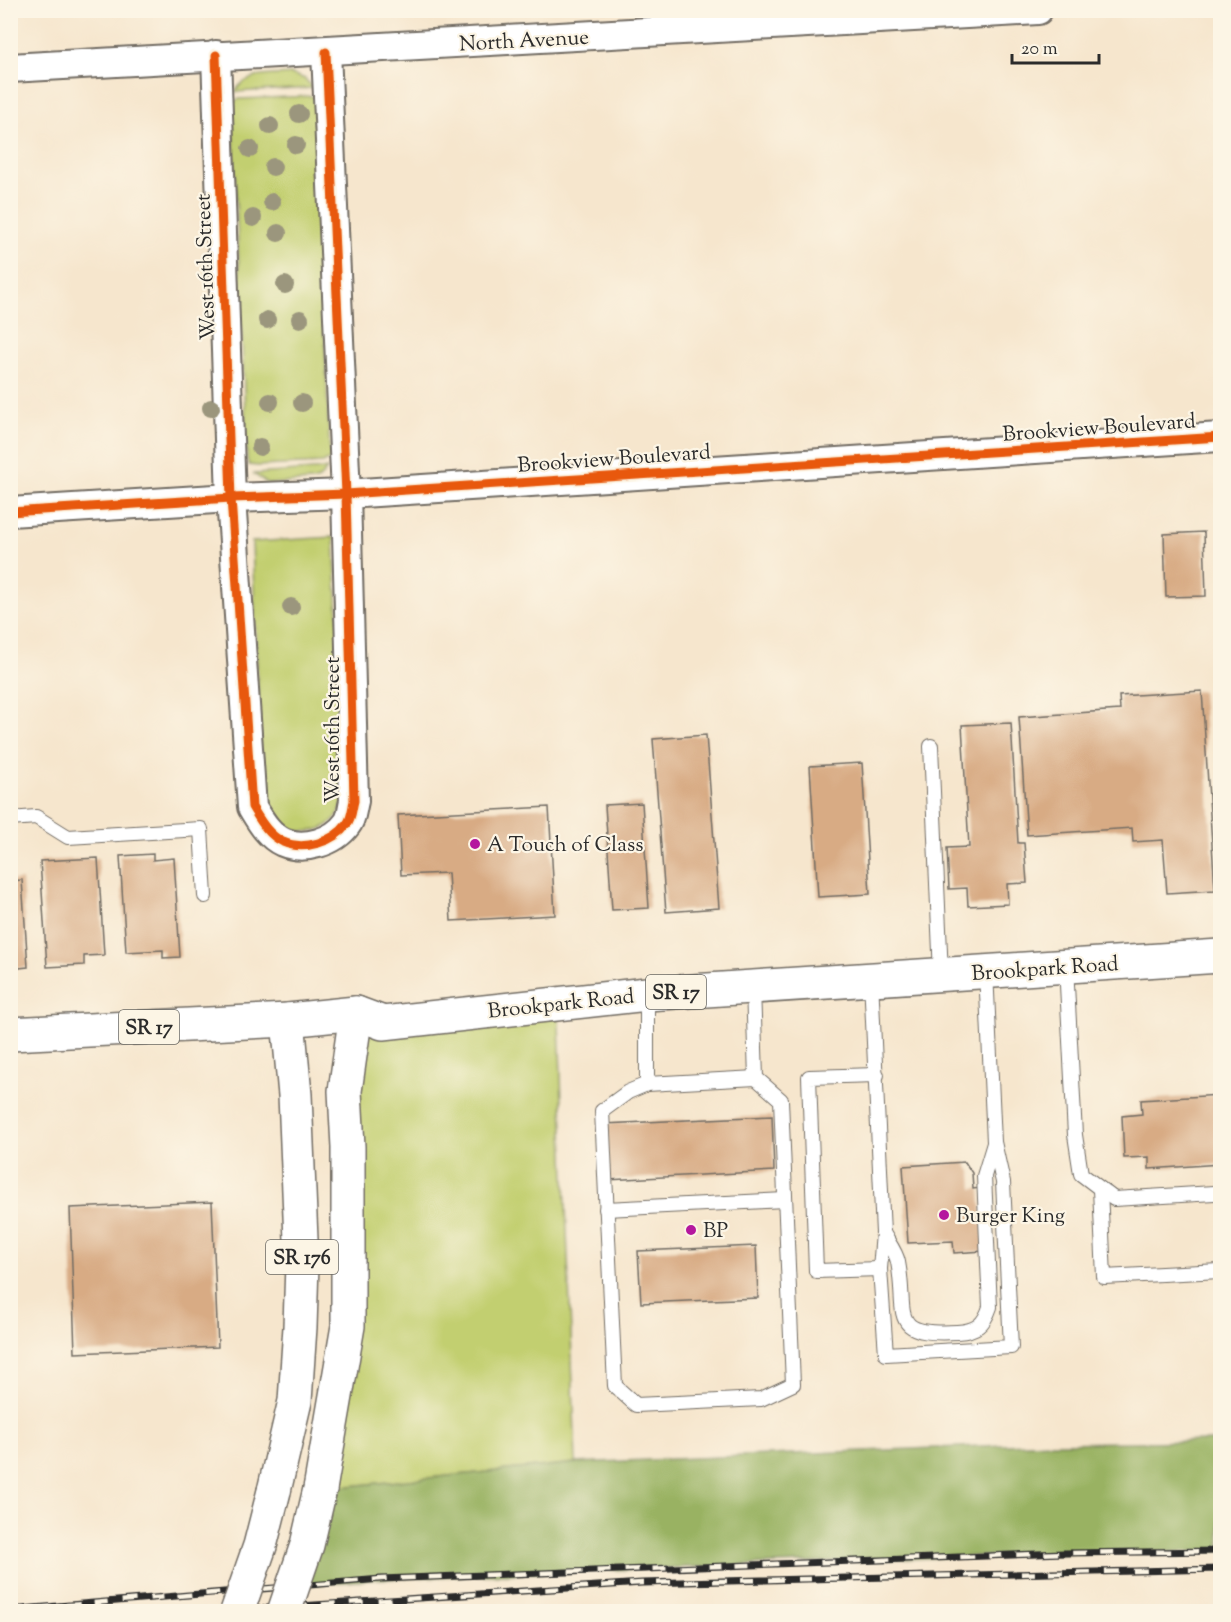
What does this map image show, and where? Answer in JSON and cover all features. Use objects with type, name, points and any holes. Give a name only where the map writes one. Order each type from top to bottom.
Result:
[{"type":"main road","name":"Brookpark Road","points":[[10,1034],[288,1020],[356,1013],[383,1023],[647,994],[1221,956]]},
{"type":"main road","name":"SR 176","points":[[284,1611],[307,1545],[320,1489],[348,1326],[348,1147],[345,1091],[356,1013]]},
{"type":"main road","name":"SR 176","points":[[237,1611],[260,1546],[295,1401],[301,1317],[300,1208],[295,1095],[288,1020]]},
{"type":"street","name":"North Avenue","points":[[10,68],[216,55],[326,52],[1038,10]]},
{"type":"street","name":"West 16th Street","points":[[216,55],[231,498],[252,807],[262,825],[284,842],[308,844],[331,840],[349,822],[354,801],[346,494],[326,52]]},
{"type":"street","name":"Brookview Boulevard","points":[[10,512],[231,498],[346,494],[1221,437]]},
{"type":"lane","points":[[931,746],[941,975]]},
{"type":"lane","points":[[10,819],[36,817],[68,837],[201,829],[205,896]]},
{"type":"lane","points":[[1065,966],[1075,1135],[1081,1174],[1114,1199],[1214,1193]]},
{"type":"lane","points":[[871,979],[884,1233],[880,1269],[886,1354],[1011,1347],[1003,1182],[994,1142],[986,971]]},
{"type":"lane","points":[[753,987],[756,1078]]},
{"type":"lane","points":[[647,994],[647,1084]]},
{"type":"lane","points":[[877,1075],[809,1077],[816,1271],[880,1269]]},
{"type":"lane","points":[[756,1078],[781,1100],[793,1384],[761,1399],[636,1405],[615,1386],[602,1110],[628,1092],[647,1084],[756,1078]]},
{"type":"lane","points":[[884,1233],[898,1259],[902,1311],[906,1323],[915,1330],[927,1334],[969,1332],[980,1327],[990,1308],[984,1176],[994,1142]]},
{"type":"lane","points":[[1100,1189],[1104,1277],[1221,1271]]},
{"type":"lane","points":[[606,1209],[785,1200]]},
{"type":"green space","points":[[291,74],[305,79],[313,88],[235,92],[252,78]]},
{"type":"green space","points":[[314,96],[330,459],[323,463],[249,465],[232,102],[239,99]]},
{"type":"green space","points":[[327,469],[319,479],[312,481],[268,484],[254,474]]},
{"type":"green space","points":[[334,537],[347,794],[338,814],[331,822],[317,830],[300,831],[277,821],[262,797],[252,542]]},
{"type":"green space","points":[[558,999],[576,1463],[320,1489],[356,1013]]},
{"type":"green space","points":[[1220,1441],[1220,1551],[1064,1553],[381,1579],[294,1586],[320,1489],[576,1463],[1052,1443]]},
{"type":"building","points":[[1204,532],[1206,596],[1166,597],[1164,534]]},
{"type":"building","points":[[1202,691],[1215,890],[1167,893],[1163,840],[1133,842],[1132,828],[1027,835],[1019,717],[1120,710],[1119,696]]},
{"type":"building","points":[[1011,723],[1018,843],[1024,843],[1027,883],[1007,884],[1008,904],[968,906],[967,888],[949,889],[947,848],[969,847],[962,725]]},
{"type":"building","points":[[706,735],[719,908],[666,912],[653,739]]},
{"type":"building","points":[[862,763],[870,894],[818,897],[810,766]]},
{"type":"building","points":[[642,803],[649,908],[612,910],[605,805]]},
{"type":"building","name":"A Touch of Class","points":[[549,807],[555,915],[451,921],[448,873],[401,875],[398,815]]},
{"type":"building","points":[[153,854],[153,860],[174,858],[180,957],[163,958],[163,950],[126,952],[120,856]]},
{"type":"building","points":[[98,858],[104,955],[84,956],[84,965],[47,967],[40,861]]},
{"type":"building","points":[[22,880],[28,967],[10,969],[10,881]]},
{"type":"building","points":[[1220,1095],[1220,1164],[1149,1169],[1149,1157],[1124,1158],[1122,1116],[1142,1114],[1141,1100]]},
{"type":"building","points":[[772,1116],[774,1171],[607,1180],[604,1124]]},
{"type":"building","name":"Burger King","points":[[965,1162],[972,1173],[973,1189],[980,1188],[984,1251],[954,1253],[953,1241],[908,1243],[903,1166]]},
{"type":"building","points":[[212,1202],[218,1347],[75,1353],[70,1208]]},
{"type":"building","points":[[756,1246],[758,1298],[641,1303],[638,1251]]},
{"type":"railway","points":[[10,1610],[381,1579],[1064,1553],[1220,1551]]},
{"type":"railway","points":[[210,1612],[642,1583],[1220,1569]]},
{"type":"cycle path","points":[[216,55],[231,498],[252,807],[273,835],[283,842],[300,846],[318,843],[334,836],[350,819],[354,801],[346,494],[326,52]]},
{"type":"cycle path","points":[[10,512],[231,498],[346,494],[1220,437]]},
{"type":"place","name":"A Touch of Class","points":[[475,844]]},
{"type":"place","name":"Burger King","points":[[944,1215]]},
{"type":"place","name":"BP","points":[[691,1230]]}]
